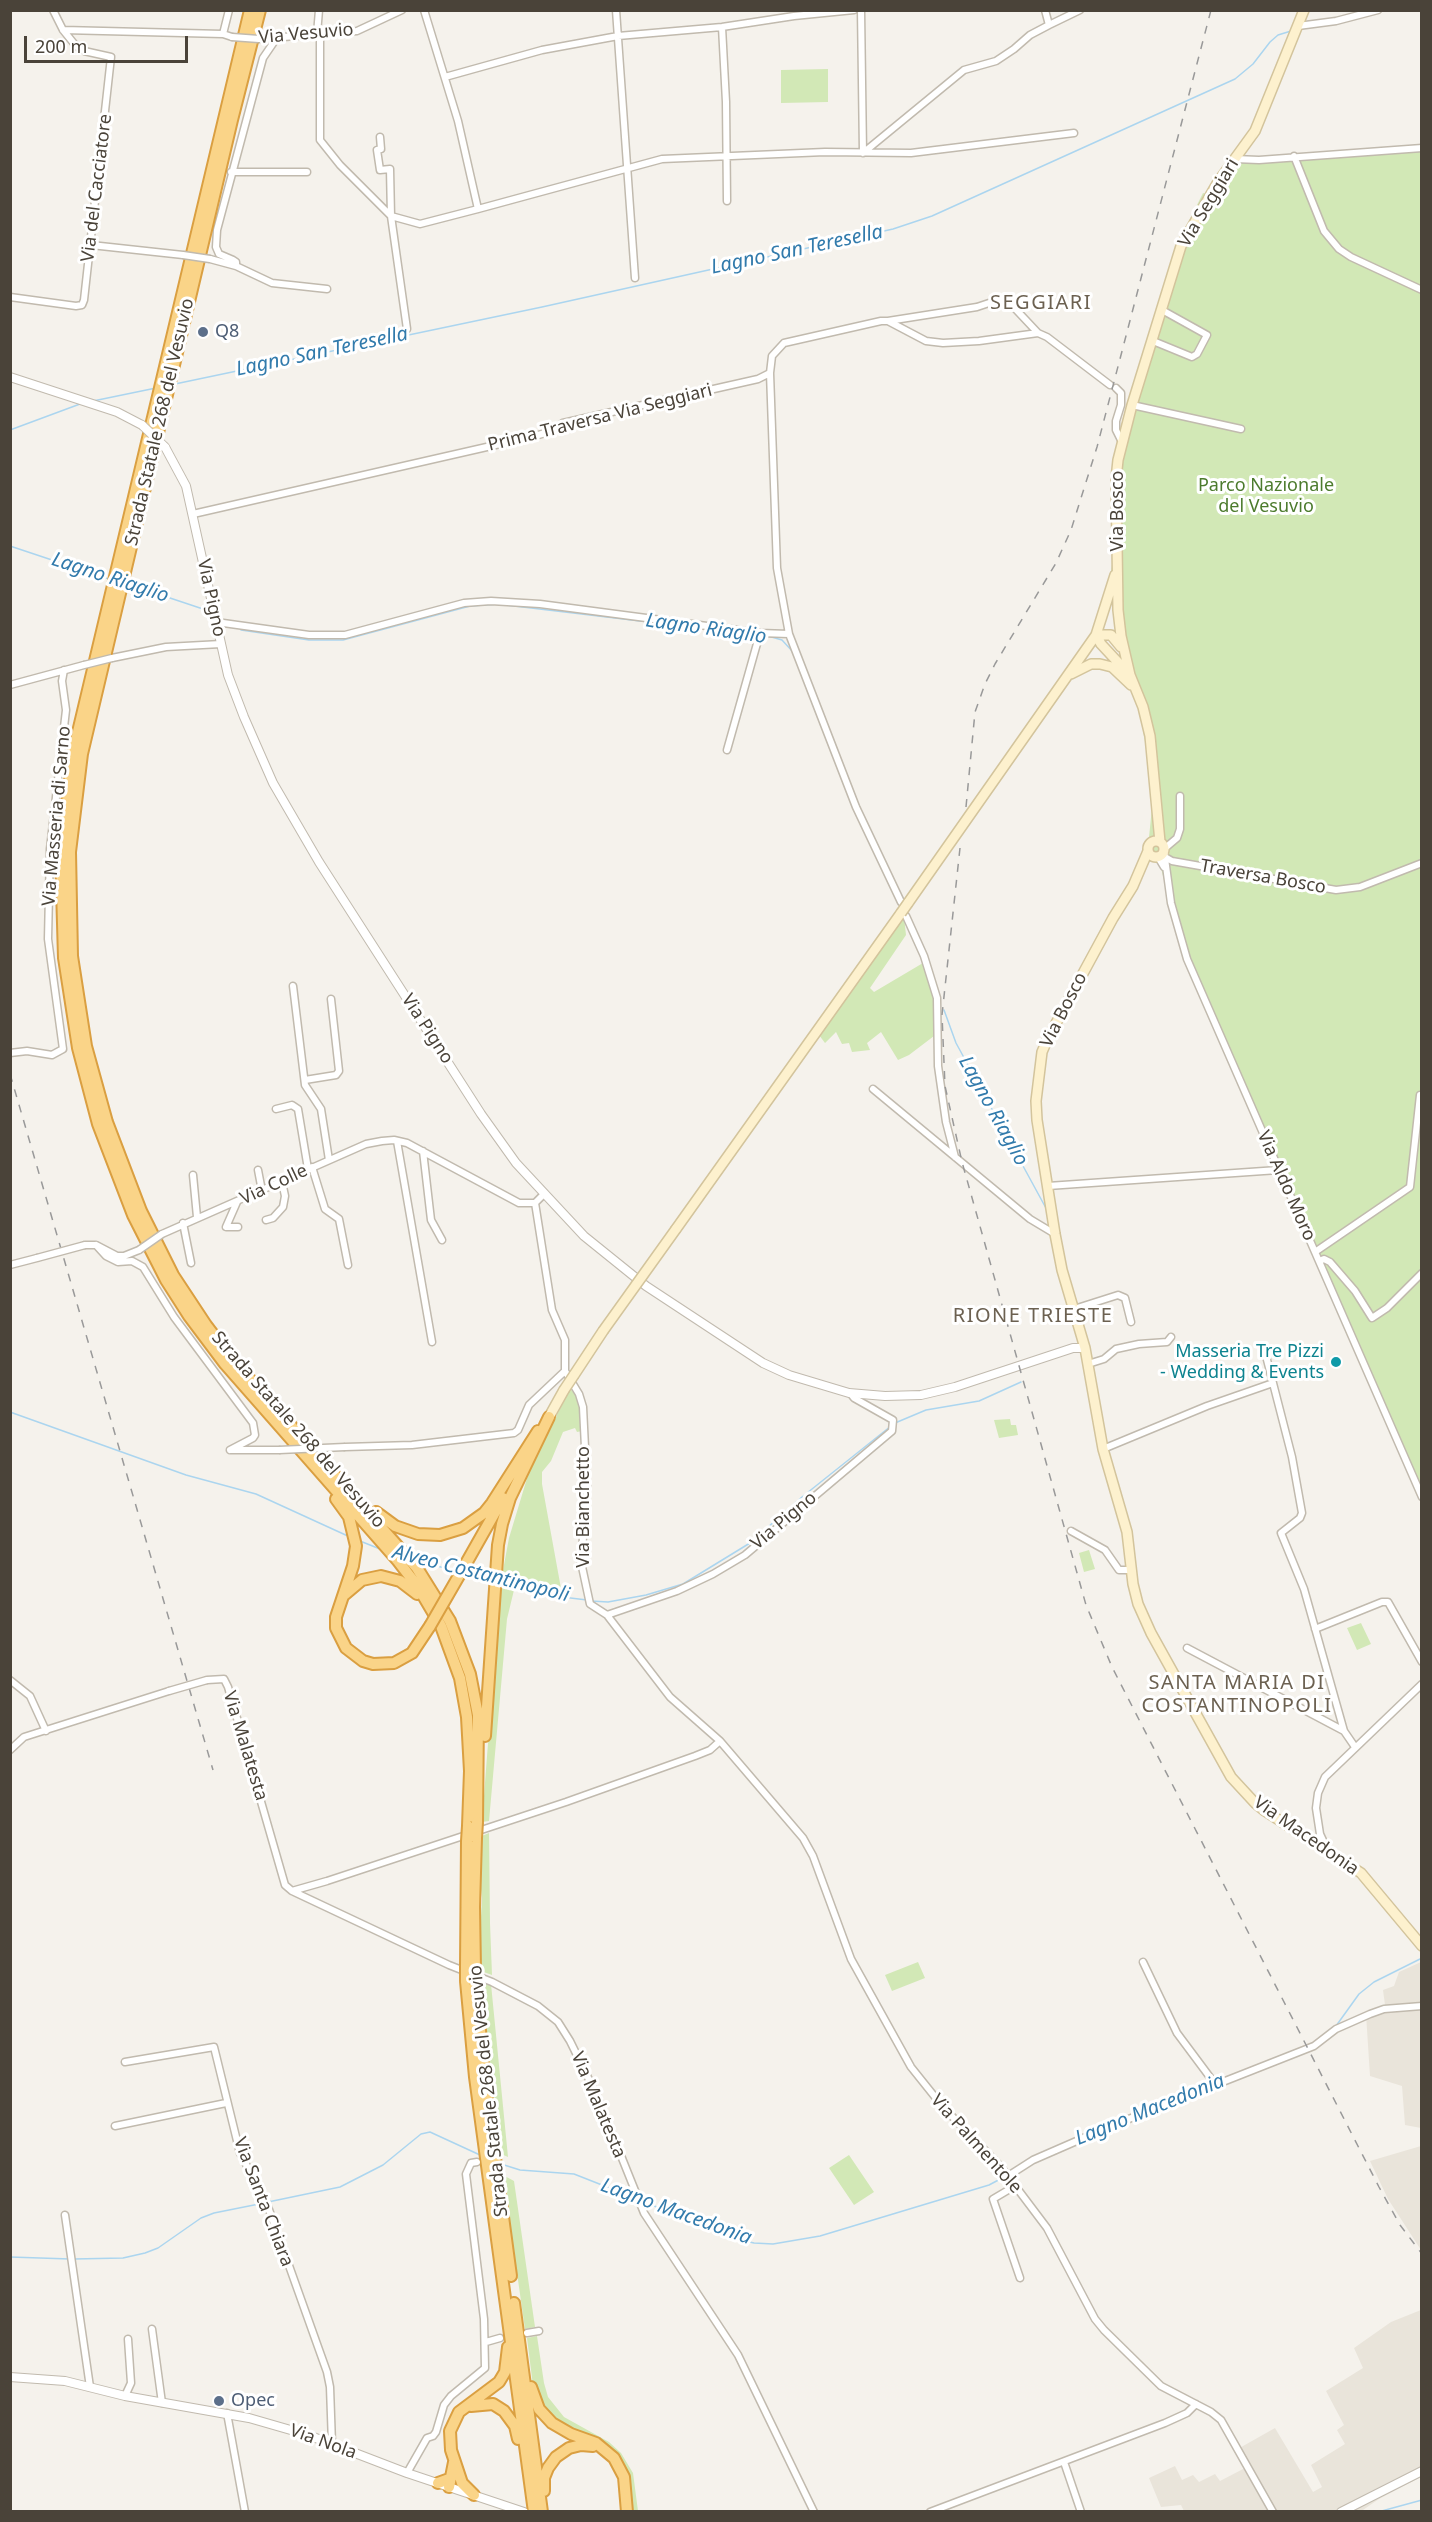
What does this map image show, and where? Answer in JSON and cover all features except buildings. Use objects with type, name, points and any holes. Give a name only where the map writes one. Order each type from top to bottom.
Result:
[{"type":"highway","name":"Strada Statale 268 del Vesuvio","points":[[250,10],[80,720],[64,818],[61,914],[69,1002],[83,1071],[107,1150],[133,1215],[166,1280],[199,1331],[241,1383],[384,1544],[417,1568],[450,1621],[470,1674],[478,1715],[479,1781],[472,1824]]},
{"type":"highway","name":"Strada Statale 268 del Vesuvio","points":[[260,10],[86,734],[73,818],[70,912],[78,1001],[86,1046],[107,1122],[132,1189],[162,1255],[196,1311],[231,1358],[402,1557],[441,1626],[460,1678],[469,1736],[474,1907],[471,1983],[502,2267],[537,2509]]},
{"type":"highway","points":[[294,1442],[343,1508],[354,1533],[356,1546],[353,1566],[336,1617],[340,1639],[346,1648],[363,1661],[383,1665],[404,1659],[418,1645],[549,1417]]},
{"type":"highway","points":[[291,1426],[330,1462],[370,1506],[387,1521],[406,1531],[440,1535],[463,1528],[484,1513],[498,1496],[522,1455],[549,1417]]},
{"type":"highway","points":[[479,1781],[484,1745],[498,1545],[506,1508],[549,1417]]},
{"type":"highway","points":[[341,1599],[353,1586],[371,1577],[391,1577],[409,1586],[428,1612],[460,1678]]},
{"type":"highway","name":"Strada Statale 268 del Vesuvio","points":[[493,2174],[522,2331],[537,2509]]},
{"type":"highway","points":[[450,2485],[454,2461],[450,2431],[454,2419],[465,2407],[491,2389],[505,2372],[508,2344],[502,2267]]},
{"type":"highway","points":[[522,2331],[533,2397],[540,2409],[560,2428],[596,2443],[599,2447]]},
{"type":"highway","points":[[465,2407],[483,2403],[493,2404],[510,2417],[519,2440],[537,2509]]},
{"type":"highway","points":[[537,2509],[548,2468],[556,2457],[569,2448],[581,2445],[599,2447],[607,2451],[620,2466],[624,2477],[627,2511]]},
{"type":"highway","points":[[454,2461],[465,2488],[474,2495]]},
{"type":"highway","points":[[438,2483],[450,2485],[461,2477]]},
{"type":"main road","name":"Via Seggiari","points":[[1127,422],[1180,246],[1218,182],[1255,131],[1304,10]]},
{"type":"main road","name":"Via Bosco","points":[[1085,1347],[1055,1234],[1036,1110],[1042,1052],[1048,1038],[1159,855],[1150,736],[1123,651],[1118,610],[1116,479],[1127,422]]},
{"type":"main road","name":"Via Bosco","points":[[1118,564],[1096,635],[1101,644],[1130,675]]},
{"type":"main road","points":[[549,1417],[564,1390],[570,1373],[676,1229],[1096,635],[1111,635],[1118,641],[1123,651]]},
{"type":"main road","points":[[1069,676],[1091,664],[1100,664],[1112,667],[1137,692]]},
{"type":"main road","name":"Via Macedonia","points":[[1085,1347],[1103,1449],[1127,1532],[1138,1604],[1151,1633],[1224,1767],[1255,1803],[1361,1873],[1421,1948]]},
{"type":"street","points":[[53,10],[63,30]]},
{"type":"street","points":[[223,34],[229,10]]},
{"type":"street","points":[[319,10],[320,140],[340,165],[391,216],[420,224],[662,159],[726,155],[911,153],[1074,134]]},
{"type":"street","name":"Via Vesuvio","points":[[63,30],[223,34],[232,37],[276,39],[357,31],[402,10]]},
{"type":"street","points":[[424,10],[458,121],[478,209]]},
{"type":"street","points":[[616,10],[635,278]]},
{"type":"street","points":[[445,77],[542,51],[618,36],[722,27],[854,10]]},
{"type":"street","points":[[861,10],[862,153]]},
{"type":"street","points":[[1045,10],[1049,25]]},
{"type":"street","points":[[862,153],[964,70],[996,61],[1014,50],[1030,35],[1080,10]]},
{"type":"street","points":[[1298,26],[1336,21],[1378,10]]},
{"type":"street","points":[[722,27],[727,201]]},
{"type":"street","name":"Via del Cacciatore","points":[[10,297],[82,305],[91,245],[111,57],[84,51],[76,46],[63,30]]},
{"type":"street","points":[[236,266],[233,260],[219,254],[216,247],[218,220],[263,58],[276,39]]},
{"type":"street","points":[[380,137],[381,149],[377,150],[380,170],[390,169],[391,216],[407,329]]},
{"type":"street","points":[[1235,159],[1259,160],[1422,148]]},
{"type":"street","points":[[1294,156],[1324,231],[1339,249],[1422,290]]},
{"type":"street","points":[[231,172],[307,172]]},
{"type":"street","points":[[91,245],[210,259],[236,266],[272,283],[327,289]]},
{"type":"street","points":[[955,1157],[946,1122],[938,1066],[937,998],[924,956],[856,807],[789,634],[777,568],[770,373],[772,356],[784,343],[888,321],[977,307],[1001,299],[1007,300],[1038,333],[1047,337],[1121,393],[1116,430],[1122,442]]},
{"type":"street","points":[[1153,341],[1191,357],[1197,354],[1207,335],[1162,310]]},
{"type":"street","points":[[888,321],[926,341],[943,343],[1038,333]]},
{"type":"street","name":"Prima Traversa Via Seggiari","points":[[193,514],[535,436],[552,431],[563,423],[758,379],[770,373]]},
{"type":"street","name":"Via Pigno","points":[[10,377],[102,406],[129,417],[142,425],[165,447],[186,486],[228,675],[244,717],[288,812],[481,1114],[516,1163],[543,1195],[584,1236],[611,1260],[662,1297],[736,1346],[789,1375],[849,1393],[885,1396],[921,1395],[955,1387],[1073,1348],[1085,1347]]},
{"type":"street","points":[[1131,405],[1241,429]]},
{"type":"street","points":[[1119,414],[1127,422]]},
{"type":"street","points":[[216,622],[309,635],[345,635],[464,603],[491,601],[540,604],[760,633],[789,634]]},
{"type":"street","points":[[727,750],[760,633]]},
{"type":"street","points":[[10,685],[112,658],[166,647],[221,644]]},
{"type":"street","name":"Via Masseria di Sarno","points":[[11,1053],[27,1051],[52,1055],[63,1048],[48,939],[48,910],[50,849],[66,710],[62,681],[64,670]]},
{"type":"street","points":[[1159,855],[1177,837],[1180,829],[1180,796]]},
{"type":"street","name":"Traversa Bosco","points":[[1159,855],[1336,890],[1360,887],[1422,863]]},
{"type":"street","name":"Via Aldo Moro","points":[[1159,855],[1187,959],[1422,1497]]},
{"type":"street","points":[[293,986],[307,1090],[321,1109],[329,1160]]},
{"type":"street","points":[[305,1080],[336,1075],[339,1071],[331,999]]},
{"type":"street","points":[[873,1089],[1030,1219],[1055,1234]]},
{"type":"street","points":[[1315,1252],[1410,1187],[1420,1095]]},
{"type":"street","points":[[276,1109],[292,1106],[298,1109],[310,1168],[325,1209],[339,1219],[348,1266]]},
{"type":"street","points":[[397,1141],[432,1342]]},
{"type":"street","name":"Via Colle","points":[[10,1265],[85,1245],[96,1245],[117,1256],[124,1256],[139,1250],[183,1223],[237,1202],[366,1144],[397,1141],[423,1151],[519,1203],[535,1203]]},
{"type":"street","points":[[423,1151],[431,1220],[442,1240]]},
{"type":"street","points":[[258,1170],[262,1191]]},
{"type":"street","points":[[1048,1186],[1278,1170]]},
{"type":"street","points":[[193,1175],[198,1217]]},
{"type":"street","points":[[266,1220],[275,1217],[283,1208],[285,1196],[282,1182]]},
{"type":"street","points":[[535,1203],[543,1195]]},
{"type":"street","points":[[237,1202],[226,1227],[238,1227]]},
{"type":"street","name":"Via Bianchetto","points":[[535,1203],[552,1310],[565,1340],[570,1373],[583,1407],[587,1488],[581,1562],[587,1596],[590,1604],[607,1615],[670,1697],[720,1741]]},
{"type":"street","points":[[183,1223],[191,1263]]},
{"type":"street","points":[[96,1245],[106,1256],[118,1262],[132,1261],[143,1268],[174,1317],[253,1423],[255,1435],[253,1438],[230,1450],[412,1444],[513,1435],[518,1430],[529,1405],[570,1373]]},
{"type":"street","points":[[1319,1261],[1324,1259],[1330,1262],[1355,1291],[1372,1318],[1387,1308],[1422,1273]]},
{"type":"street","points":[[1074,1309],[1118,1295],[1125,1298],[1131,1322]]},
{"type":"street","points":[[1088,1364],[1104,1359],[1116,1349],[1139,1344],[1167,1342],[1172,1337]]},
{"type":"street","points":[[1265,1352],[1292,1457],[1302,1513],[1300,1518],[1281,1533],[1304,1589],[1344,1731],[1355,1747]]},
{"type":"street","points":[[1103,1449],[1207,1406],[1273,1383]]},
{"type":"street","name":"Via Pigno","points":[[607,1615],[677,1592],[713,1574],[745,1554],[892,1431],[893,1420],[849,1393]]},
{"type":"street","points":[[893,1420],[900,1425]]},
{"type":"street","points":[[1071,1531],[1105,1550],[1119,1570],[1131,1570]]},
{"type":"street","points":[[1316,1629],[1382,1602],[1389,1602],[1422,1662]]},
{"type":"street","points":[[1186,1648],[1344,1731]]},
{"type":"street","name":"Via Malatesta","points":[[10,1749],[19,1740],[46,1731],[169,1691],[207,1680],[224,1679],[285,1886],[512,1992],[538,2006],[558,2022],[597,2096],[644,2213],[738,2355],[813,2511]]},
{"type":"street","points":[[10,1680],[30,1696],[46,1731]]},
{"type":"street","points":[[1327,1851],[1316,1808],[1318,1793],[1325,1777],[1422,1684]]},
{"type":"street","points":[[292,1890],[327,1881],[566,1802],[695,1756],[710,1750],[720,1741]]},
{"type":"street","name":"Via Palmentole","points":[[720,1741],[809,1846],[851,1959],[911,2067],[943,2107],[1008,2176],[1047,2228],[1090,2309],[1104,2330],[1161,2386],[1216,2416],[1225,2426],[1273,2511]]},
{"type":"street","points":[[1143,1962],[1177,2033],[1198,2058],[1215,2084]]},
{"type":"street","points":[[1008,2176],[1050,2153],[1215,2084],[1314,2046],[1336,2029],[1370,2014],[1384,2009],[1422,2006]]},
{"type":"street","name":"Via Santa Chiara","points":[[125,2062],[212,2045],[217,2055],[226,2103],[240,2153],[267,2204],[327,2372],[330,2387],[332,2444]]},
{"type":"street","points":[[115,2126],[226,2103]]},
{"type":"street","points":[[407,2473],[427,2438],[436,2432],[444,2405],[451,2396],[485,2368],[486,2342],[466,2174],[471,2163],[477,2162]]},
{"type":"street","points":[[1015,2186],[993,2198],[1020,2278]]},
{"type":"street","points":[[65,2215],[90,2386]]},
{"type":"street","points":[[152,2329],[162,2403]]},
{"type":"street","points":[[522,2331],[539,2331]]},
{"type":"street","points":[[486,2342],[500,2338]]},
{"type":"street","points":[[126,2396],[131,2383],[128,2339]]},
{"type":"street","name":"Via Nola","points":[[10,2377],[43,2378],[90,2386],[162,2403],[227,2413],[293,2430],[438,2483]]},
{"type":"street","points":[[930,2511],[1165,2423],[1187,2413],[1196,2404]]},
{"type":"street","points":[[227,2413],[245,2511]]},
{"type":"street","points":[[1064,2462],[1081,2511]]},
{"type":"street","points":[[1341,2511],[1422,2471]]},
{"type":"street","points":[[450,2485],[474,2495],[537,2509]]},
{"type":"shaded area","points":[[1421,1962],[1421,2128],[1405,2125],[1402,2086],[1370,2076],[1366,2014],[1385,2005],[1383,1990],[1394,1986],[1399,1972]]},
{"type":"shaded area","points":[[1422,2146],[1421,2250],[1388,2199],[1370,2161]]},
{"type":"shaded area","points":[[1421,2310],[1421,2477],[1379,2499],[1360,2512],[1184,2511],[1181,2505],[1161,2507],[1149,2478],[1175,2466],[1182,2480],[1193,2475],[1199,2482],[1215,2474],[1220,2481],[1245,2468],[1236,2450],[1275,2428],[1313,2492],[1322,2487],[1311,2465],[1345,2444],[1337,2430],[1344,2425],[1326,2391],[1363,2368],[1354,2348],[1391,2322]]},
{"type":"green space","points":[[828,69],[828,102],[781,103],[781,70]]},
{"type":"green space","name":"Parco Nazionale del Vesuvio","points":[[1421,147],[1421,1502],[1182,953],[1160,864],[1148,847],[1153,798],[1150,770],[1138,702],[1110,576],[1114,554],[1113,475],[1128,408],[1138,368],[1151,338],[1178,243],[1203,193],[1206,194],[1226,162],[1251,162]]},
{"type":"green space","points":[[904,917],[906,935],[870,988],[874,992],[923,963],[934,999],[934,1036],[909,1055],[898,1060],[881,1032],[867,1043],[870,1050],[852,1052],[849,1043],[842,1044],[836,1032],[825,1043],[819,1035]]},
{"type":"green space","points":[[570,1388],[579,1400],[582,1431],[577,1432],[575,1428],[563,1432],[551,1461],[542,1472],[542,1484],[562,1594],[501,1581],[509,1538],[528,1475]]},
{"type":"green space","points":[[1010,1419],[1011,1425],[1016,1425],[1018,1435],[999,1438],[994,1420]]},
{"type":"green space","points":[[1089,1550],[1095,1569],[1084,1572],[1079,1553]]},
{"type":"green space","points":[[500,1586],[514,1590],[507,1619],[489,1821],[482,1822]]},
{"type":"green space","points":[[1361,1623],[1371,1644],[1357,1650],[1347,1628]]},
{"type":"green space","points":[[489,1833],[492,1975],[481,1971],[480,1934],[482,1836]]},
{"type":"green space","points":[[918,1962],[925,1978],[892,1991],[885,1975]]},
{"type":"green space","points":[[480,1980],[491,1984],[508,2157],[499,2153]]},
{"type":"green space","points":[[849,2155],[874,2192],[854,2205],[829,2168]]},
{"type":"green space","points":[[503,2175],[514,2181],[535,2327],[525,2329]]},
{"type":"green space","points":[[537,2336],[548,2397],[564,2417],[609,2442],[621,2453],[633,2473],[638,2511],[632,2511],[626,2468],[618,2456],[566,2429],[543,2410],[533,2386],[527,2338]]},
{"type":"waterway","name":"Lagno San Teresella","points":[[175,384],[542,307],[893,229],[932,216],[1235,79],[1253,64],[1278,35],[1291,31]]},
{"type":"waterway","points":[[93,401],[156,388]]},
{"type":"waterway","points":[[10,430],[80,404]]},
{"type":"waterway","name":"Lagno Riaglio","points":[[10,546],[109,579]]},
{"type":"waterway","name":"Lagno Riaglio","points":[[128,584],[209,611]]},
{"type":"waterway","name":"Lagno Riaglio","points":[[241,630],[309,640],[343,640],[470,606],[498,604]]},
{"type":"waterway","name":"Lagno Riaglio","points":[[506,605],[724,631]]},
{"type":"waterway","name":"Lagno Riaglio","points":[[768,636],[782,640],[793,652]]},
{"type":"waterway","name":"Lagno Riaglio","points":[[857,816],[877,858]]},
{"type":"waterway","name":"Lagno Riaglio","points":[[944,1010],[956,1043],[1047,1210]]},
{"type":"waterway","name":"Alveo Costantinopoli","points":[[895,1423],[926,1410],[979,1401],[1021,1382]]},
{"type":"waterway","name":"Alveo Costantinopoli","points":[[10,1412],[186,1475],[256,1494],[350,1537]]},
{"type":"waterway","name":"Alveo Costantinopoli","points":[[591,1601],[608,1602],[646,1595],[683,1584],[750,1543],[802,1497],[891,1426]]},
{"type":"waterway","name":"Alveo Costantinopoli","points":[[360,1541],[380,1549]]},
{"type":"waterway","name":"Alveo Costantinopoli","points":[[416,1560],[455,1571]]},
{"type":"waterway","name":"Alveo Costantinopoli","points":[[465,1574],[490,1581]]},
{"type":"waterway","name":"Alveo Costantinopoli","points":[[500,1583],[554,1596],[587,1600]]},
{"type":"waterway","name":"Lagno Macedonia","points":[[1336,2026],[1359,1994],[1374,1982],[1420,1959]]},
{"type":"waterway","name":"Lagno Macedonia","points":[[1214,2082],[1263,2063]]},
{"type":"waterway","name":"Lagno Macedonia","points":[[1201,2087],[1210,2083]]},
{"type":"waterway","name":"Lagno Macedonia","points":[[268,2202],[340,2187],[383,2165],[421,2134],[430,2132],[480,2155]]},
{"type":"waterway","name":"Lagno Macedonia","points":[[501,2164],[520,2170],[574,2174],[635,2198]]},
{"type":"waterway","name":"Lagno Macedonia","points":[[642,2201],[732,2238],[773,2244],[820,2236],[989,2185],[1006,2176]]},
{"type":"waterway","name":"Lagno Macedonia","points":[[74,2259],[123,2258],[145,2253],[158,2248],[201,2218],[214,2213],[264,2203]]},
{"type":"waterway","name":"Lagno Macedonia","points":[[10,2257],[70,2259]]},
{"type":"waterway","points":[[1378,2512],[1422,2500]]},
{"type":"railway","points":[[966,807],[975,712],[985,684],[1056,563],[1071,530],[1097,447],[1211,10]]},
{"type":"railway","points":[[960,848],[942,1015],[945,1086],[962,1162],[1086,1605],[1112,1667],[1379,2187],[1400,2225],[1422,2254]]},
{"type":"railway","points":[[10,1074],[213,1770]]},
{"type":"place","name":"Q8","points":[[203,332]]},
{"type":"place","name":"Masseria Tre Pizzi - Wedding & Events","points":[[1336,1362]]},
{"type":"place","name":"Opec","points":[[219,2401]]},
{"type":"district","name":"SEGGIARI","points":[[1041,303]]},
{"type":"district","name":"RIONE TRIESTE","points":[[1033,1316]]},
{"type":"district","name":"SANTA MARIA DI COSTANTINOPOLI","points":[[1237,1694]]}]
